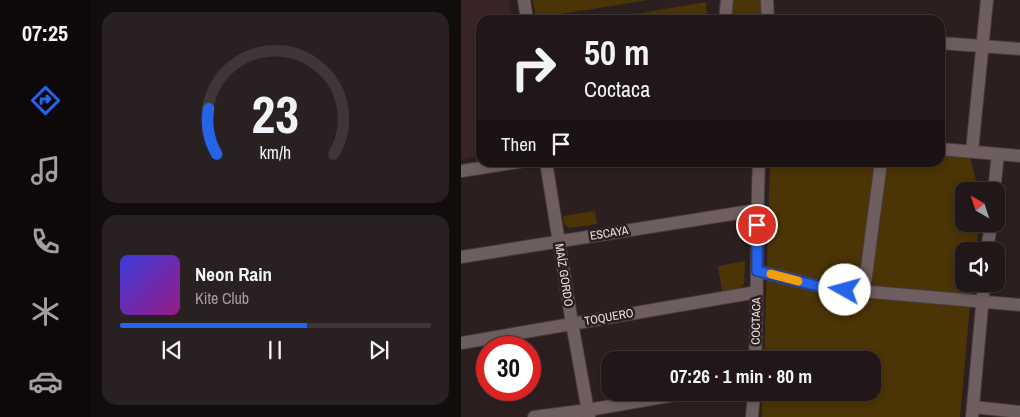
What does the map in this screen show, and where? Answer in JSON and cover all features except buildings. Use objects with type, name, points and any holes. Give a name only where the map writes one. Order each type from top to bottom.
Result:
[{"type":"street","points":[[524,0],[526,15]]},
{"type":"street","points":[[726,15],[727,0]]},
{"type":"street","points":[[767,0],[768,15]]},
{"type":"street","points":[[972,151],[987,0]]},
{"type":"street","points":[[945,43],[1020,50]]},
{"type":"street","points":[[945,149],[1020,156]]},
{"type":"street","points":[[995,182],[998,154]]},
{"type":"street","points":[[461,171],[487,167]]},
{"type":"street","name":"MAÍZ GORDO","points":[[547,167],[588,414]]},
{"type":"street","name":"COCTACA","points":[[755,351],[759,167]]},
{"type":"street","points":[[864,291],[880,167]]},
{"type":"street","name":"ESCAYA","points":[[461,257],[757,210]]},
{"type":"street","points":[[757,271],[826,288],[1020,305]]},
{"type":"street","name":"TOQUERO","points":[[461,343],[757,292]]},
{"type":"street","points":[[983,292],[973,412],[1020,412]]},
{"type":"street","points":[[535,417],[588,414],[649,401]]},
{"type":"street","points":[[752,417],[753,401]]},
{"type":"shaded area","points":[[461,0],[509,0],[511,15],[476,15],[476,157],[461,159]]},
{"type":"shaded area","points":[[533,0],[648,0],[555,15],[536,15]]},
{"type":"shaded area","points":[[733,0],[761,0],[762,15],[732,15]]},
{"type":"shaded area","points":[[706,2],[707,15],[629,15]]},
{"type":"shaded area","points":[[945,152],[969,154],[977,182],[955,182],[955,232],[978,232],[977,242],[955,242],[955,292],[971,292],[960,417],[762,417],[762,401],[881,401],[881,351],[764,351],[770,167],[945,167]]},
{"type":"shaded area","points":[[595,211],[597,224],[569,228],[564,224],[563,216]]},
{"type":"shaded area","points":[[745,261],[744,284],[740,289],[722,291],[718,266]]},
{"type":"slow traffic","points":[[771,274],[798,281]]},
{"type":"route","points":[[757,225],[757,271],[826,288],[845,290]]}]
